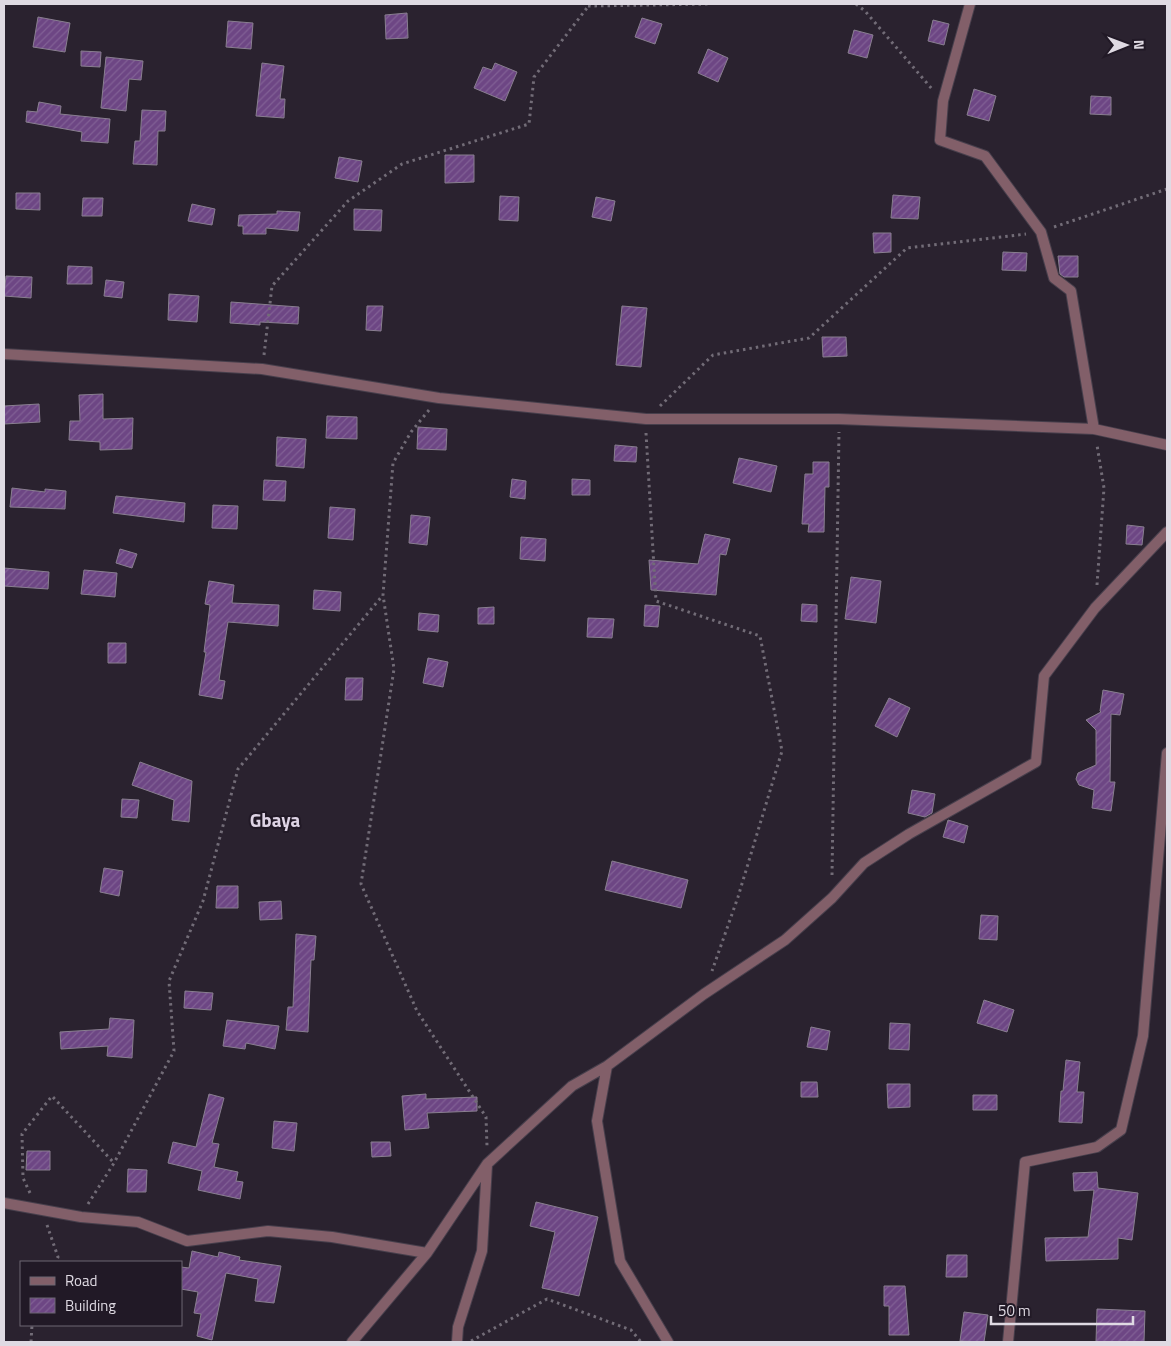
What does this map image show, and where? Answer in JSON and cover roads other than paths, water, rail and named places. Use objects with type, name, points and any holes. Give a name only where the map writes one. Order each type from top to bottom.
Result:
[{"type":"street","points":[[970,4],[942,101],[940,140],[985,156],[1041,232],[1054,278],[1071,291],[1094,429]]},
{"type":"street","points":[[4,354],[262,369],[439,398],[646,419],[839,419],[1094,429],[1167,445]]},
{"type":"street","points":[[352,1342],[427,1253],[487,1164],[572,1086],[607,1066],[704,994],[785,940],[832,898],[864,863],[909,834],[1036,762],[1044,676],[1095,608],[1167,532]]},
{"type":"street","points":[[1008,1342],[1025,1162],[1097,1147],[1121,1130],[1143,1036],[1167,753]]},
{"type":"street","points":[[607,1066],[597,1121],[620,1261],[668,1342]]},
{"type":"street","points":[[457,1342],[458,1328],[482,1251],[487,1164]]},
{"type":"street","points":[[4,1203],[36,1207],[80,1217],[138,1222],[187,1241],[268,1232],[332,1237],[427,1253]]},
{"type":"district","name":"Gbaya","points":[[275,819]]}]
